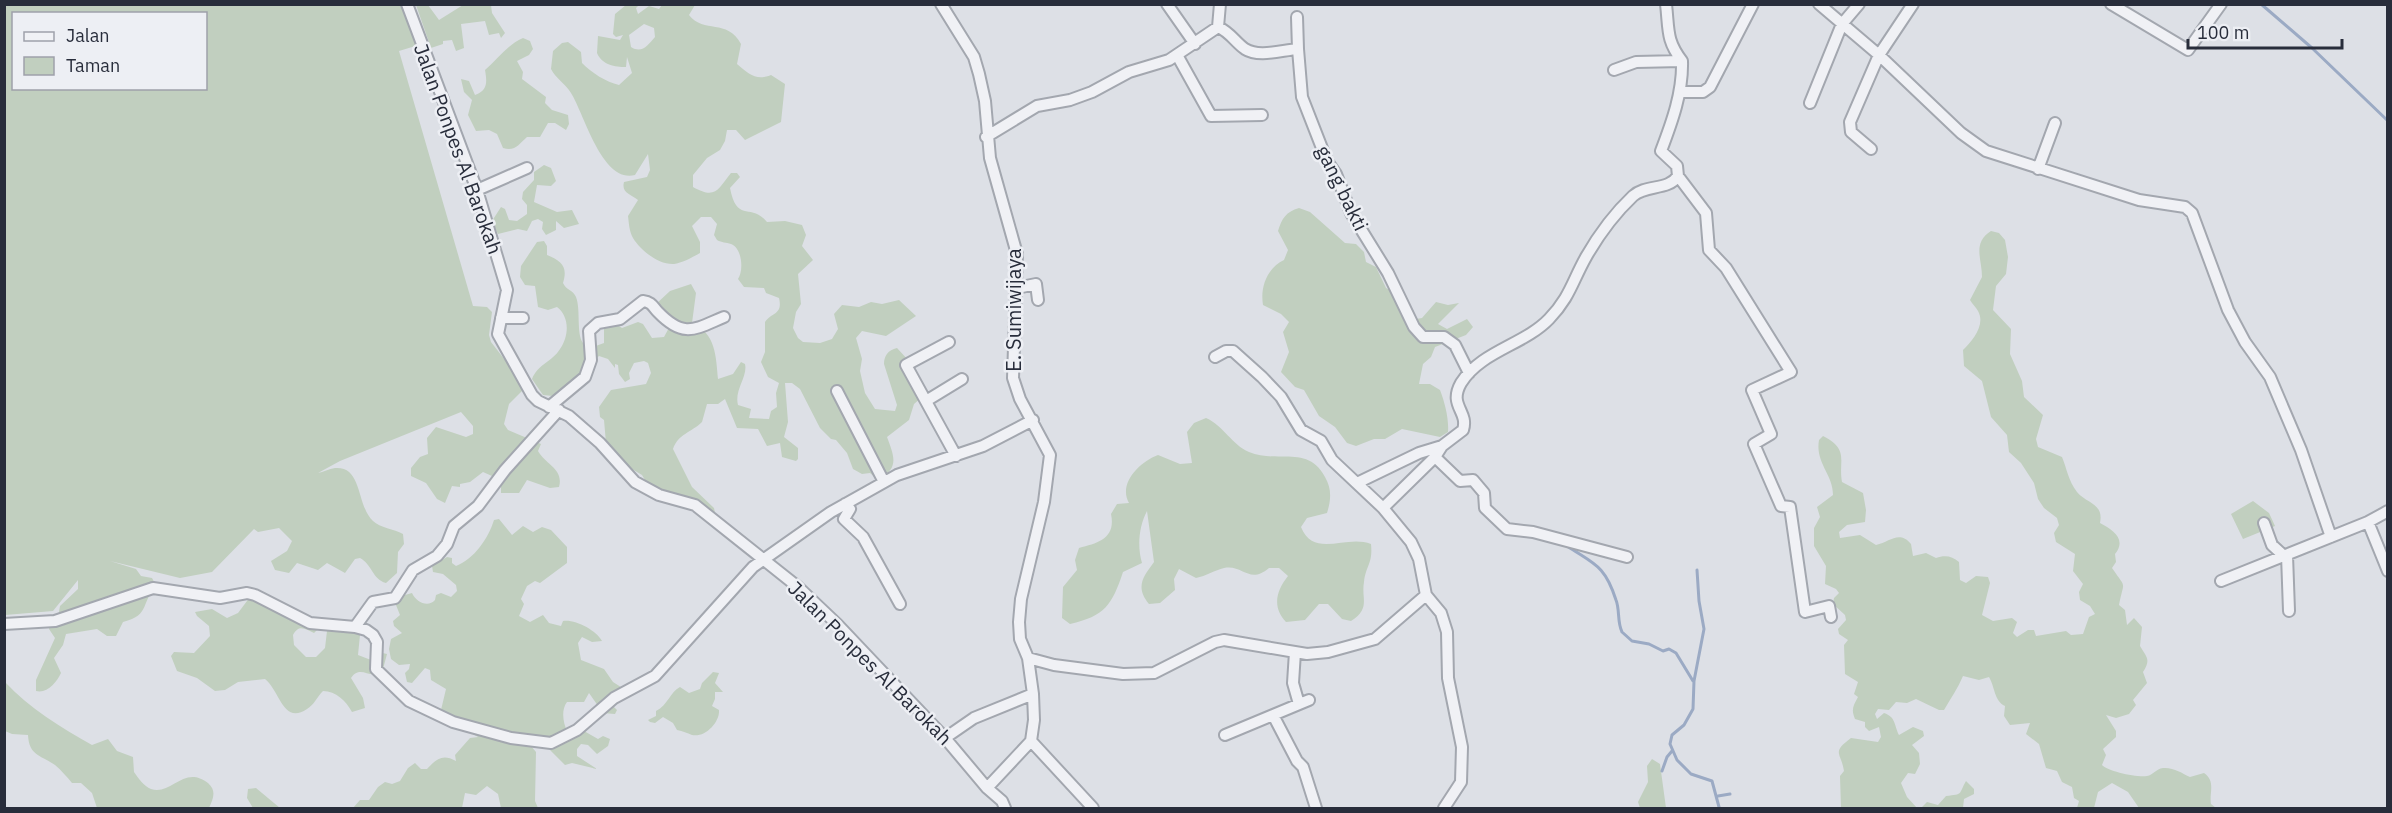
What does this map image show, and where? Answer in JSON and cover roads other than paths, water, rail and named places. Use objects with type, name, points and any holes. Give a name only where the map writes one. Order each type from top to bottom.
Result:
[{"type":"street","name":"Jalan Ponpes Al Barokah","points":[[407,4],[477,190],[507,290],[498,334],[503,347],[532,395],[554,408],[600,443],[635,482],[658,495],[694,505],[732,532],[798,587],[837,624],[945,738],[987,788],[1002,801],[1005,808]]},
{"type":"street","name":"E. Sumiwijaya","points":[[941,4],[974,57],[985,101],[986,137],[1017,254],[1013,378],[1020,399],[1050,455],[1050,472],[1021,599],[1020,639],[1028,658],[1033,694],[1034,720],[1031,741]]},
{"type":"street","points":[[1167,4],[1195,44]]},
{"type":"street","points":[[986,137],[1037,106],[1070,100],[1092,92],[1129,72],[1177,56],[1218,27],[1220,4]]},
{"type":"street","points":[[1383,508],[1435,457],[1442,446],[1464,427],[1465,421],[1455,403],[1456,392],[1469,373],[1491,356],[1538,330],[1557,311],[1572,290],[1592,248],[1632,196],[1642,189],[1671,183],[1678,176],[1679,169],[1661,154],[1681,92],[1682,61],[1673,51],[1670,42],[1666,4]]},
{"type":"street","points":[[1681,92],[1703,92],[1710,87],[1753,4]]},
{"type":"street","points":[[1819,4],[1879,55],[1973,143],[1999,157],[2139,200],[2185,207],[2192,213],[2228,310],[2245,342],[2270,378],[2301,450],[2331,537]]},
{"type":"street","points":[[1810,103],[1842,24],[1859,4]]},
{"type":"street","points":[[1871,149],[1851,132],[1850,122],[1879,55],[1913,4]]},
{"type":"street","points":[[2111,4],[2188,50],[2221,4]]},
{"type":"street","name":"gang bakti","points":[[1297,17],[1302,97],[1351,213],[1388,273],[1414,327],[1423,337],[1444,337],[1455,345],[1469,373]]},
{"type":"street","points":[[1218,27],[1245,49],[1253,52],[1298,49]]},
{"type":"street","points":[[1177,56],[1211,116],[1262,115]]},
{"type":"street","points":[[1614,70],[1636,62],[1682,61]]},
{"type":"street","points":[[2038,169],[2055,123]]},
{"type":"street","points":[[477,190],[527,168]]},
{"type":"street","points":[[1678,176],[1706,213],[1709,250],[1726,268],[1791,372],[1752,390],[1772,434],[1754,444],[1781,506],[1790,507],[1805,612],[1828,606],[1831,617]]},
{"type":"street","points":[[1017,288],[1036,284],[1038,300]]},
{"type":"street","points":[[355,627],[373,602],[395,598],[413,570],[437,556],[447,544],[454,526],[478,506],[554,408],[585,377],[591,360],[589,331],[598,323],[620,319],[643,301],[651,303],[662,316],[684,330],[697,330],[724,317]]},
{"type":"street","points":[[501,318],[524,318]]},
{"type":"street","points":[[949,342],[906,366],[956,456]]},
{"type":"street","points":[[1215,357],[1230,351],[1247,364],[1281,397],[1301,430],[1321,441],[1332,460],[1383,508],[1415,550],[1422,571],[1426,595],[1441,614],[1447,632],[1448,678],[1462,747],[1461,782],[1444,808]]},
{"type":"street","points":[[926,401],[962,379]]},
{"type":"street","points":[[837,391],[884,482]]},
{"type":"street","points":[[4,624],[55,621],[153,588],[211,597],[255,595],[310,623],[355,627],[376,639],[376,669],[409,701],[477,730],[530,742],[551,743],[577,730],[614,698],[655,676],[742,578],[792,538],[884,482],[916,468],[983,446],[1032,420]]},
{"type":"street","points":[[1357,483],[1419,453],[1442,446]]},
{"type":"street","points":[[1435,457],[1460,481],[1473,480],[1484,493],[1485,508],[1507,529],[1533,532],[1627,557]]},
{"type":"street","points":[[845,504],[850,509],[844,519],[863,537],[900,604]]},
{"type":"street","points":[[2221,581],[2368,522],[2388,511]]},
{"type":"street","points":[[2368,522],[2388,571]]},
{"type":"street","points":[[2264,523],[2270,541],[2285,555],[2289,611]]},
{"type":"street","points":[[1028,658],[1054,665],[1138,674],[1154,673],[1206,646],[1224,640],[1295,652],[1323,653],[1375,639],[1426,595]]},
{"type":"street","points":[[1225,735],[1304,702],[1293,683],[1295,652]]},
{"type":"street","points":[[945,738],[974,718],[1033,694]]},
{"type":"street","points":[[1273,715],[1297,761],[1303,767],[1316,808]]},
{"type":"street","points":[[987,788],[1015,761],[1031,741],[1093,808]]},
{"type":"waterway","points":[[2261,4],[2312,48],[2388,121]]},
{"type":"waterway","points":[[1567,546],[1603,572],[1612,588],[1622,632],[1632,641],[1649,644],[1663,651],[1669,649],[1676,653],[1693,681]]},
{"type":"waterway","points":[[1697,570],[1704,629],[1694,681],[1693,709],[1684,725],[1672,735],[1670,744],[1677,760],[1691,774],[1712,781],[1719,807]]},
{"type":"waterway","points":[[1662,771],[1672,751]]},
{"type":"waterway","points":[[1718,796],[1730,794]]}]
